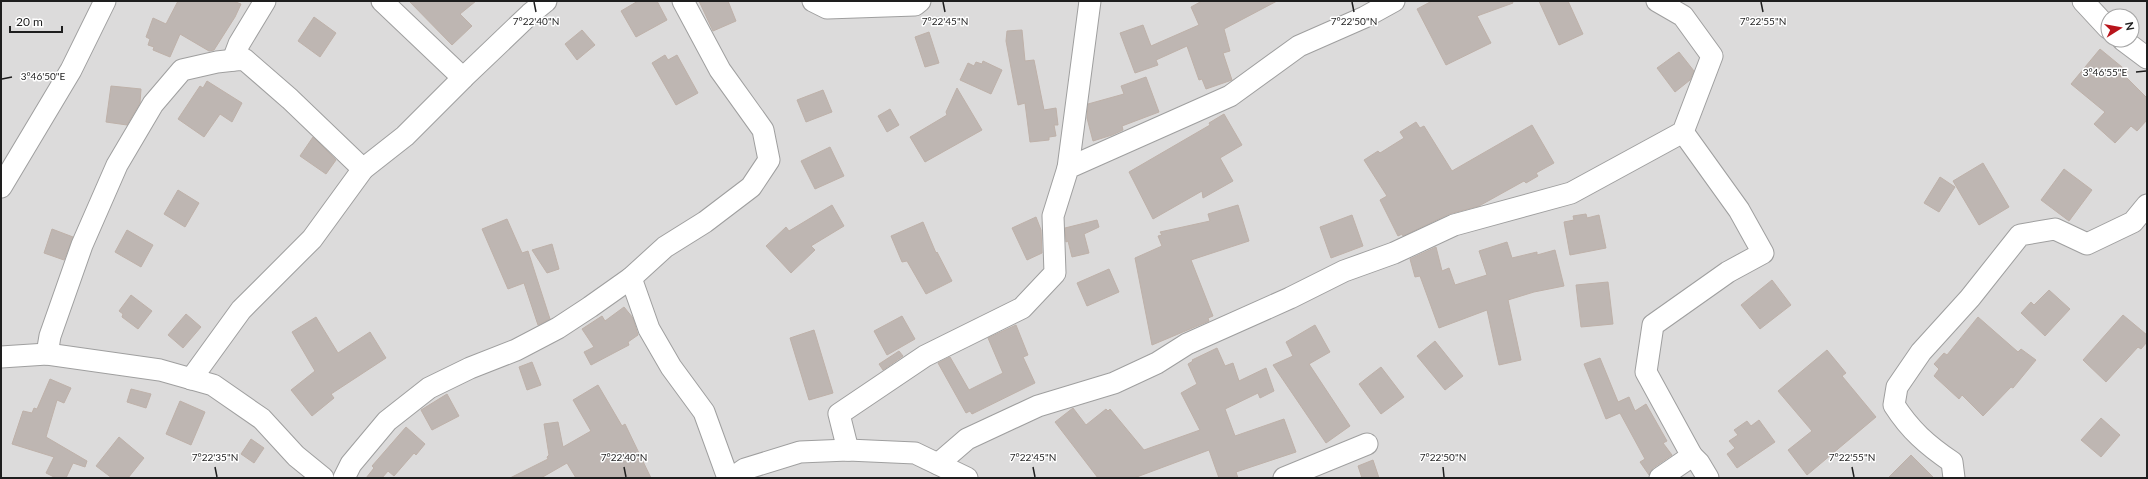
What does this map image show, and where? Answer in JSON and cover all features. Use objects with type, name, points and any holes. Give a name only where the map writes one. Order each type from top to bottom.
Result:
[{"type":"street","points":[[1,186],[71,70],[105,1]]},
{"type":"street","points":[[233,60],[239,44],[265,1]]},
{"type":"street","points":[[382,1],[463,78]]},
{"type":"street","points":[[191,379],[241,310],[312,239],[363,169],[405,136],[463,78],[530,14],[546,1]]},
{"type":"street","points":[[344,478],[352,464],[387,421],[429,388],[470,368],[516,350],[558,328],[631,278],[665,247],[705,222],[751,187],[769,160],[763,130],[720,70],[683,1]]},
{"type":"street","points":[[813,1],[827,8],[915,5],[920,1]]},
{"type":"street","points":[[848,450],[839,414],[925,356],[1022,308],[1055,273],[1053,216],[1068,168],[1086,44],[1090,1]]},
{"type":"street","points":[[1068,168],[1230,96],[1299,46],[1365,17],[1394,1]]},
{"type":"street","points":[[938,464],[966,438],[1038,406],[1114,383],[1157,363],[1187,344],[1290,298],[1344,271],[1394,253],[1454,225],[1571,192],[1683,132],[1712,56],[1683,16],[1657,1]]},
{"type":"street","points":[[2083,1],[2100,19]]},
{"type":"street","points":[[2134,48],[2147,58]]},
{"type":"street","points":[[47,354],[50,336],[82,245],[117,165],[153,104],[182,70],[244,59],[290,99],[363,169]]},
{"type":"street","points":[[1683,132],[1739,210],[1763,253],[1728,272],[1653,324],[1646,372],[1692,456],[1699,463],[1708,478]]},
{"type":"street","points":[[1954,478],[1952,462],[1928,446],[1911,428],[1894,405],[1897,387],[1921,352],[1970,298],[2020,235],[2055,229],[2087,244],[2133,222],[2147,205]]},
{"type":"street","points":[[631,278],[649,329],[671,367],[704,412],[728,478]]},
{"type":"street","points":[[1,357],[47,354],[160,370],[213,385],[262,419],[296,456],[323,478]]},
{"type":"street","points":[[1284,478],[1367,444]]},
{"type":"street","points":[[732,478],[745,470],[800,452],[848,450],[915,453],[967,478]]},
{"type":"street","points":[[1660,478],[1692,456]]},
{"type":"shaded area","points":[[1,1],[2147,1],[2147,478],[1,478]]},
{"type":"building","points":[[178,1],[233,1],[241,4],[235,17],[214,50],[209,51],[180,34],[170,57],[153,50],[154,47],[148,45],[150,39],[146,37],[153,18],[166,24]]},
{"type":"building","points":[[409,1],[476,1],[460,14],[472,26],[452,45]]},
{"type":"building","points":[[638,1],[657,1],[667,20],[636,37],[621,11]]},
{"type":"building","points":[[699,1],[728,1],[736,21],[713,31]]},
{"type":"building","points":[[1202,1],[1277,1],[1224,29],[1230,51],[1223,53],[1232,80],[1206,89],[1202,79],[1199,80],[1187,46],[1156,60],[1158,65],[1135,73],[1120,33],[1143,25],[1151,46],[1199,25],[1191,7]]},
{"type":"building","points":[[1432,1],[1512,1],[1513,3],[1477,16],[1491,43],[1446,65],[1417,9]]},
{"type":"building","points":[[1539,1],[1568,1],[1583,34],[1559,45]]},
{"type":"building","points":[[314,17],[336,33],[320,57],[298,41]]},
{"type":"building","points":[[582,30],[595,45],[577,60],[565,44]]},
{"type":"building","points":[[1022,30],[1025,61],[1034,60],[1044,110],[1056,108],[1058,125],[1054,125],[1056,136],[1049,137],[1049,140],[1030,142],[1025,103],[1018,105],[1006,41],[1007,31]]},
{"type":"building","points":[[929,32],[939,63],[925,67],[915,37]]},
{"type":"building","points":[[2100,49],[2128,72],[2125,76],[2147,98],[2147,120],[2137,131],[2131,126],[2115,143],[2094,124],[2105,112],[2071,84]]},
{"type":"building","points":[[1679,52],[1694,71],[1690,80],[1675,92],[1657,68]]},
{"type":"building","points":[[665,55],[668,60],[677,55],[698,93],[676,105],[652,63]]},
{"type":"building","points":[[983,61],[1002,70],[991,94],[960,80],[968,63],[974,66],[976,62],[982,64]]},
{"type":"building","points":[[1146,77],[1159,112],[1122,126],[1123,130],[1112,135],[1093,141],[1087,118],[1088,104],[1124,94],[1121,86]]},
{"type":"building","points":[[207,81],[242,103],[232,122],[220,114],[204,137],[178,119],[200,86],[203,88]]},
{"type":"building","points":[[111,86],[141,89],[140,103],[127,125],[106,122]]},
{"type":"building","points":[[957,88],[982,130],[925,162],[910,137],[947,115],[946,112]]},
{"type":"building","points":[[823,90],[832,112],[806,122],[797,100]]},
{"type":"building","points":[[890,109],[899,125],[887,132],[878,116]]},
{"type":"building","points":[[1224,114],[1242,145],[1220,158],[1233,181],[1203,198],[1202,191],[1153,219],[1129,172],[1210,125],[1209,123]]},
{"type":"building","points":[[1416,122],[1420,128],[1424,126],[1452,171],[1532,125],[1554,163],[1536,173],[1538,176],[1526,183],[1524,181],[1479,206],[1449,214],[1403,236],[1402,234],[1398,236],[1380,200],[1387,196],[1364,160],[1378,151],[1380,153],[1404,138],[1400,132]]},
{"type":"building","points":[[313,137],[336,160],[326,174],[300,156]]},
{"type":"building","points":[[830,147],[844,176],[815,189],[801,161]]},
{"type":"building","points":[[1983,163],[2009,207],[1979,225],[1953,181]]},
{"type":"building","points":[[2064,169],[2092,190],[2069,221],[2041,200]]},
{"type":"building","points":[[1940,177],[1955,187],[1939,212],[1924,203]]},
{"type":"building","points":[[178,190],[199,203],[185,227],[164,214]]},
{"type":"building","points":[[832,205],[844,226],[811,246],[815,250],[791,273],[766,246],[786,227],[789,231]]},
{"type":"building","points":[[1238,205],[1249,241],[1191,260],[1213,316],[1208,318],[1209,321],[1152,345],[1135,258],[1162,246],[1158,236],[1162,235],[1160,232],[1210,221],[1208,214]]},
{"type":"building","points":[[1586,214],[1587,218],[1599,215],[1606,248],[1570,255],[1564,222],[1574,220],[1573,216]]},
{"type":"building","points":[[1352,215],[1363,246],[1331,258],[1320,227]]},
{"type":"building","points":[[1036,217],[1041,230],[1042,253],[1027,260],[1012,228]]},
{"type":"building","points":[[507,219],[522,253],[528,251],[550,319],[538,325],[524,283],[508,289],[482,229]]},
{"type":"building","points":[[1097,220],[1099,227],[1084,234],[1089,253],[1072,257],[1068,241],[1066,242],[1065,228]]},
{"type":"building","points":[[923,222],[936,253],[937,252],[952,281],[926,294],[907,261],[902,262],[891,236]]},
{"type":"building","points":[[52,229],[73,237],[64,260],[44,253]]},
{"type":"building","points":[[127,230],[153,245],[141,267],[115,252]]},
{"type":"building","points":[[1507,242],[1512,258],[1537,252],[1537,255],[1555,250],[1564,286],[1534,292],[1508,300],[1521,360],[1499,365],[1487,310],[1439,328],[1420,276],[1415,277],[1410,259],[1436,247],[1442,271],[1449,268],[1455,285],[1487,275],[1479,251]]},
{"type":"building","points":[[552,244],[559,269],[547,273],[532,250]]},
{"type":"building","points":[[1109,269],[1119,292],[1087,306],[1077,283]]},
{"type":"building","points":[[1772,280],[1791,305],[1760,329],[1741,305]]},
{"type":"building","points":[[1608,282],[1613,324],[1581,327],[1576,285]]},
{"type":"building","points":[[2049,290],[2070,309],[2045,336],[2021,313],[2031,302],[2034,305]]},
{"type":"building","points":[[131,295],[152,311],[138,329],[122,317],[123,314],[119,311]]},
{"type":"building","points":[[624,307],[633,318],[638,335],[628,342],[629,345],[591,365],[584,352],[594,347],[582,329],[602,316],[605,321]]},
{"type":"building","points":[[186,314],[201,327],[183,348],[168,335]]},
{"type":"building","points":[[2123,315],[2147,335],[2147,342],[2141,349],[2138,347],[2106,382],[2083,360]]},
{"type":"building","points":[[902,316],[915,339],[887,355],[874,331]]},
{"type":"building","points":[[316,317],[338,353],[370,332],[386,358],[331,394],[334,398],[312,416],[291,390],[315,371],[292,332]]},
{"type":"building","points":[[1978,317],[2018,352],[2021,349],[2036,360],[2013,388],[2011,387],[1983,416],[1962,395],[1959,399],[1934,376],[1939,369],[1934,364],[1944,353],[1947,355]]},
{"type":"building","points":[[1016,325],[1028,355],[1023,357],[1035,383],[972,414],[970,411],[966,413],[938,363],[950,357],[969,390],[1003,373],[988,338]]},
{"type":"building","points":[[1315,325],[1330,352],[1309,364],[1350,426],[1326,443],[1273,365],[1293,356],[1286,342]]},
{"type":"building","points":[[814,330],[833,393],[809,400],[790,338]]},
{"type":"building","points":[[1435,341],[1463,376],[1445,390],[1417,356]]},
{"type":"building","points":[[1217,348],[1225,366],[1233,363],[1239,381],[1266,368],[1274,391],[1260,398],[1258,393],[1225,409],[1235,436],[1284,419],[1296,452],[1236,472],[1238,478],[1219,478],[1209,450],[1134,478],[1098,478],[1055,422],[1073,408],[1086,425],[1106,409],[1108,411],[1110,409],[1144,450],[1200,430],[1181,393],[1197,384],[1188,364],[1193,361],[1192,360]]},
{"type":"building","points":[[1827,350],[1846,373],[1842,376],[1876,417],[1807,475],[1788,450],[1812,431],[1778,391]]},
{"type":"building","points":[[899,351],[903,356],[883,370],[879,364]]},
{"type":"building","points":[[1600,358],[1618,402],[1629,397],[1635,411],[1646,404],[1667,441],[1663,443],[1672,455],[1653,468],[1649,475],[1640,462],[1645,459],[1620,413],[1606,419],[1584,364]]},
{"type":"building","points":[[532,362],[541,385],[527,390],[519,367]]},
{"type":"building","points":[[1381,367],[1404,397],[1381,414],[1359,384]]},
{"type":"building","points":[[50,379],[71,388],[64,403],[57,400],[46,437],[87,461],[85,467],[73,463],[66,478],[56,478],[46,473],[54,457],[12,444],[23,411],[32,413],[34,408],[37,409]]},
{"type":"building","points":[[598,385],[622,426],[625,424],[651,478],[576,478],[567,463],[541,478],[510,478],[548,459],[547,457],[549,455],[544,424],[558,422],[563,447],[591,431],[573,400]]},
{"type":"building","points":[[131,389],[151,394],[146,408],[127,402]]},
{"type":"building","points":[[447,394],[459,416],[432,430],[421,410]]},
{"type":"building","points":[[180,401],[205,412],[191,445],[166,434]]},
{"type":"building","points":[[2101,418],[2120,435],[2101,457],[2081,440]]},
{"type":"building","points":[[1759,420],[1775,442],[1737,468],[1727,454],[1735,448],[1729,441],[1738,435],[1734,430],[1747,421],[1751,426]]},
{"type":"building","points":[[406,427],[425,444],[416,455],[414,453],[394,476],[388,471],[382,478],[366,478],[374,468],[372,466]]},
{"type":"building","points":[[119,437],[144,458],[128,478],[112,478],[96,466]]},
{"type":"building","points":[[251,439],[264,448],[254,463],[241,454]]},
{"type":"building","points":[[1911,455],[1934,478],[1888,478]]},
{"type":"building","points":[[1373,460],[1379,478],[1362,478],[1358,466]]}]
